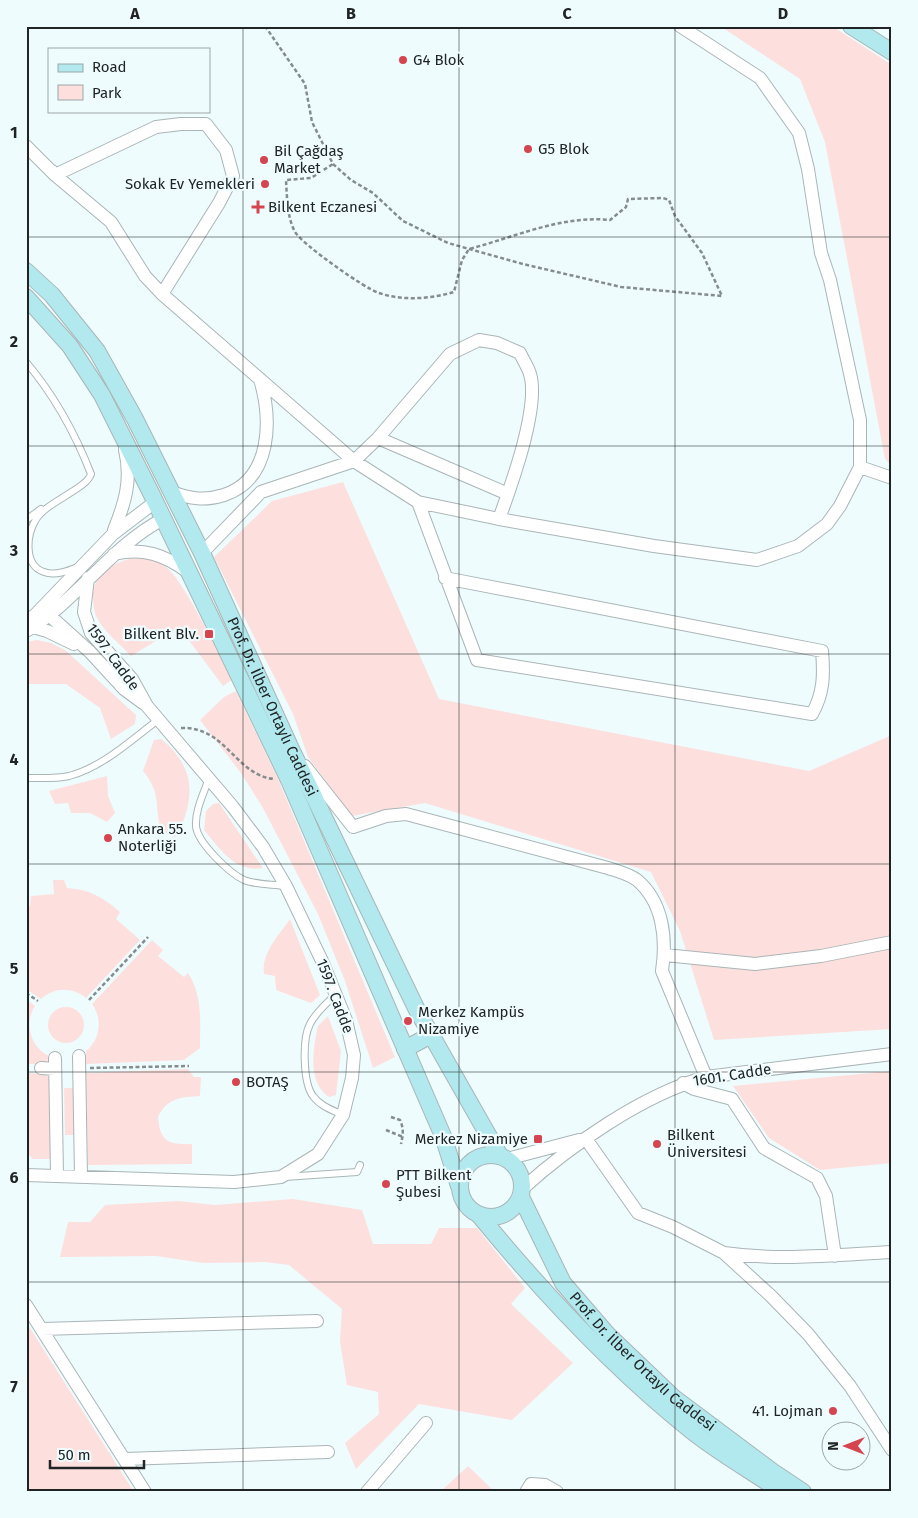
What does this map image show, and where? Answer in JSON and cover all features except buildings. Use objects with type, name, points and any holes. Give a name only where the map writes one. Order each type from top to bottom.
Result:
[{"type":"street","points":[[26,146],[55,175],[111,222],[145,276],[162,294],[354,461],[418,502],[499,520],[654,546],[758,560],[798,546],[827,524],[840,506],[860,467],[860,420],[830,280],[821,254],[808,169],[799,133],[760,78],[680,26]]},
{"type":"street","points":[[851,26],[892,52]]},
{"type":"street","points":[[55,175],[156,127],[206,124],[226,150],[233,176],[162,294]]},
{"type":"street","points":[[26,135],[55,175]]},
{"type":"street","name":"Prof. Dr. İlber Ortaylı Caddesi","points":[[26,271],[52,295],[97,351],[172,492],[202,553],[291,749],[397,970],[431,1034],[503,1157],[519,1172],[522,1193],[563,1282],[607,1334],[674,1398],[773,1472],[803,1492]]},
{"type":"street","name":"Prof. Dr. İlber Ortaylı Caddesi","points":[[26,297],[70,346],[102,395],[164,519],[289,780],[443,1136],[465,1204],[479,1215],[530,1276],[653,1399],[695,1433],[782,1492]]},
{"type":"street","points":[[202,553],[261,492],[354,461],[378,438],[450,354],[479,340],[497,343],[520,353],[530,375],[530,407],[520,460],[499,520]]},
{"type":"street","points":[[29,622],[113,534],[128,520],[155,502],[172,492],[198,499],[213,498],[236,491],[257,471],[266,446],[268,404],[260,379]]},
{"type":"street","points":[[113,534],[124,505],[129,479],[121,433]]},
{"type":"street","points":[[378,438],[508,494]]},
{"type":"street","points":[[860,467],[892,478]]},
{"type":"street","points":[[418,502],[445,578],[476,660],[812,714],[820,700],[823,669],[822,650],[445,578]]},
{"type":"street","points":[[29,622],[50,615],[114,554],[145,529],[180,509]]},
{"type":"street","points":[[114,554],[136,550],[148,552],[166,558],[188,572]]},
{"type":"street","name":"1597. Cadde","points":[[26,1174],[234,1182],[281,1177],[318,1154],[343,1115],[352,1078],[354,1055],[346,1020],[307,928],[286,886],[263,847],[209,777],[158,720],[147,706],[132,680],[88,628],[84,612],[88,578]]},
{"type":"street","name":"1597. Cadde","points":[[50,615],[90,652],[124,689],[147,706]]},
{"type":"street","name":"1597. Cadde","points":[[29,622],[90,652]]},
{"type":"street","points":[[291,749],[353,827],[386,816],[406,814],[608,868],[635,879],[653,896],[662,919],[665,955],[662,970],[706,1077]]},
{"type":"street","points":[[665,955],[755,964],[821,956],[892,942]]},
{"type":"street","points":[[375,981],[397,970]]},
{"type":"street","points":[[405,1049],[431,1034]]},
{"type":"street","name":"1601. Cadde","points":[[522,1193],[552,1162],[616,1119],[682,1083],[706,1077],[892,1054]]},
{"type":"street","points":[[41,1068],[55,1064],[57,1175]]},
{"type":"street","points":[[81,1064],[81,1177]]},
{"type":"street","points":[[682,1083],[694,1089],[732,1099],[764,1148],[817,1178],[826,1196],[835,1256]]},
{"type":"street","points":[[586,1139],[638,1213],[672,1226],[724,1253],[771,1296],[808,1334],[850,1386],[892,1450]]},
{"type":"street","name":"1601. Cadde","points":[[503,1157],[586,1139]]},
{"type":"street","points":[[459,1186],[461,1176],[472,1161],[481,1156],[503,1157]]},
{"type":"street","points":[[479,1215],[487,1218],[504,1215],[511,1210],[522,1193]]},
{"type":"street","points":[[724,1253],[756,1258],[892,1252]]},
{"type":"street","points":[[26,1305],[145,1492]]},
{"type":"street","points":[[42,1329],[317,1321]]},
{"type":"street","points":[[367,1492],[426,1423]]},
{"type":"street","points":[[125,1459],[328,1452]]},
{"type":"street","points":[[526,1492],[531,1484],[545,1486],[557,1492]]},
{"type":"lane","points":[[26,362],[43,382],[64,413],[91,474],[84,483],[48,506],[35,521],[29,536],[29,552],[33,563],[43,572],[68,571],[81,566]]},
{"type":"lane","points":[[26,520],[42,507],[48,506]]},
{"type":"lane","points":[[26,778],[51,778],[79,773],[119,749],[158,720]]},
{"type":"lane","points":[[209,777],[198,808],[196,822],[198,834],[224,865],[244,880],[286,886]]},
{"type":"lane","points":[[336,995],[321,1008],[309,1027],[306,1045],[306,1074],[309,1090],[314,1098],[343,1115]]},
{"type":"lane","points":[[281,1177],[357,1172],[360,1165]]},
{"type":"path","points":[[264,26],[304,84],[312,122],[333,164],[351,180],[373,193],[404,221],[448,242],[469,249],[523,264],[621,287],[722,296],[702,254],[676,216],[669,200],[662,198],[628,199],[626,207],[610,220],[593,219],[552,225],[469,249],[462,260],[454,292],[425,298],[378,293],[325,259],[296,234],[293,227],[287,206],[286,180],[311,178],[333,164]]},
{"type":"path","points":[[167,729],[185,728],[205,731],[232,750],[244,765],[256,774],[289,780]]},
{"type":"path","points":[[89,1000],[148,937]]},
{"type":"path","points":[[26,993],[38,1001]]},
{"type":"path","points":[[81,1064],[189,1066]]},
{"type":"path","points":[[391,1117],[400,1120],[404,1131],[401,1144]]},
{"type":"path","points":[[386,1130],[403,1137]]},
{"type":"green space","points":[[720,26],[832,26],[892,65],[892,466],[885,459],[825,142],[800,79]]},
{"type":"green space","points":[[343,482],[439,699],[809,771],[892,735],[892,1029],[714,1040],[680,931],[651,872],[425,803],[352,816],[308,757],[293,714],[214,557],[272,501]]},
{"type":"green space","points":[[137,557],[159,563],[174,575],[201,620],[232,680],[223,686],[179,627],[131,656],[103,627],[96,616],[94,607],[94,588],[97,580],[101,574],[113,565]]},
{"type":"green space","points":[[37,640],[51,643],[65,650],[136,715],[135,724],[111,739],[100,708],[66,684],[26,684],[26,642]]},
{"type":"green space","points":[[236,691],[278,779],[395,1057],[373,1068],[345,981],[318,914],[263,808],[241,773],[200,720],[224,697]]},
{"type":"green space","points":[[161,739],[181,761],[189,784],[187,810],[176,837],[162,832],[153,787],[143,771],[154,740]]},
{"type":"green space","points":[[107,776],[108,796],[115,813],[107,822],[90,813],[71,813],[68,803],[55,804],[49,791]]},
{"type":"green space","points":[[219,803],[263,868],[253,869],[236,863],[222,852],[204,830],[206,811],[213,804]]},
{"type":"green space","points":[[53,880],[64,880],[67,888],[89,892],[108,902],[120,912],[116,919],[140,940],[86,998],[81,994],[64,990],[52,992],[41,999],[26,989],[26,909],[30,906],[31,896],[54,894]]},
{"type":"green space","points":[[290,919],[320,995],[311,1003],[276,990],[275,976],[264,974],[265,959],[268,952]]},
{"type":"green space","points":[[152,940],[163,950],[158,956],[184,977],[188,973],[193,982],[200,1009],[200,1048],[184,1060],[86,1064],[86,1051],[97,1035],[99,1023],[92,1004]]},
{"type":"green space","points":[[26,999],[35,1006],[30,1020],[31,1034],[37,1047],[49,1056],[46,1064],[26,1064]]},
{"type":"green space","points":[[66,1007],[73,1008],[79,1012],[83,1018],[83,1032],[79,1038],[73,1042],[66,1043],[59,1042],[53,1038],[49,1032],[48,1025],[49,1018],[53,1012],[59,1008]]},
{"type":"green space","points":[[328,1016],[341,1051],[336,1095],[329,1097],[317,1083],[313,1064],[318,1026]]},
{"type":"green space","points":[[188,1069],[194,1077],[201,1077],[200,1096],[187,1097],[170,1102],[158,1117],[161,1131],[167,1140],[177,1144],[192,1144],[192,1164],[88,1165],[86,1073]]},
{"type":"green space","points":[[892,1071],[892,1163],[820,1170],[769,1138],[733,1086]]},
{"type":"green space","points":[[26,1073],[45,1074],[50,1079],[52,1159],[33,1159],[28,1154]]},
{"type":"green space","points":[[64,1088],[75,1088],[76,1135],[65,1135]]},
{"type":"green space","points":[[293,1199],[362,1210],[373,1244],[431,1244],[439,1228],[477,1228],[525,1288],[511,1304],[573,1363],[512,1420],[419,1404],[356,1469],[345,1443],[379,1414],[378,1392],[347,1385],[340,1342],[342,1309],[289,1265],[265,1262],[203,1263],[156,1256],[60,1257],[68,1222],[90,1222],[105,1205],[178,1201],[215,1205]]},
{"type":"green space","points":[[26,1324],[30,1328],[134,1492],[26,1492]]},
{"type":"green space","points":[[468,1466],[495,1492],[440,1492]]},
{"type":"place","name":"G4 Blok","points":[[403,60]]},
{"type":"place","name":"G5 Blok","points":[[528,149]]},
{"type":"place","name":"Bil Çağdaş Market","points":[[264,160]]},
{"type":"place","name":"Sokak Ev Yemekleri","points":[[265,184]]},
{"type":"place","name":"Bilkent Eczanesi","points":[[258,207]]},
{"type":"place","name":"Bilkent Blv.","points":[[209,634]]},
{"type":"place","name":"Ankara 55. Noterliği","points":[[108,838]]},
{"type":"place","name":"Merkez Kampüs Nizamiye","points":[[408,1021]]},
{"type":"place","name":"BOTAŞ","points":[[236,1082]]},
{"type":"place","name":"Merkez Nizamiye","points":[[538,1139]]},
{"type":"place","name":"Bilkent Üniversitesi","points":[[657,1144]]},
{"type":"place","name":"PTT Bilkent Şubesi","points":[[386,1184]]},
{"type":"place","name":"41. Lojman","points":[[833,1411]]}]
